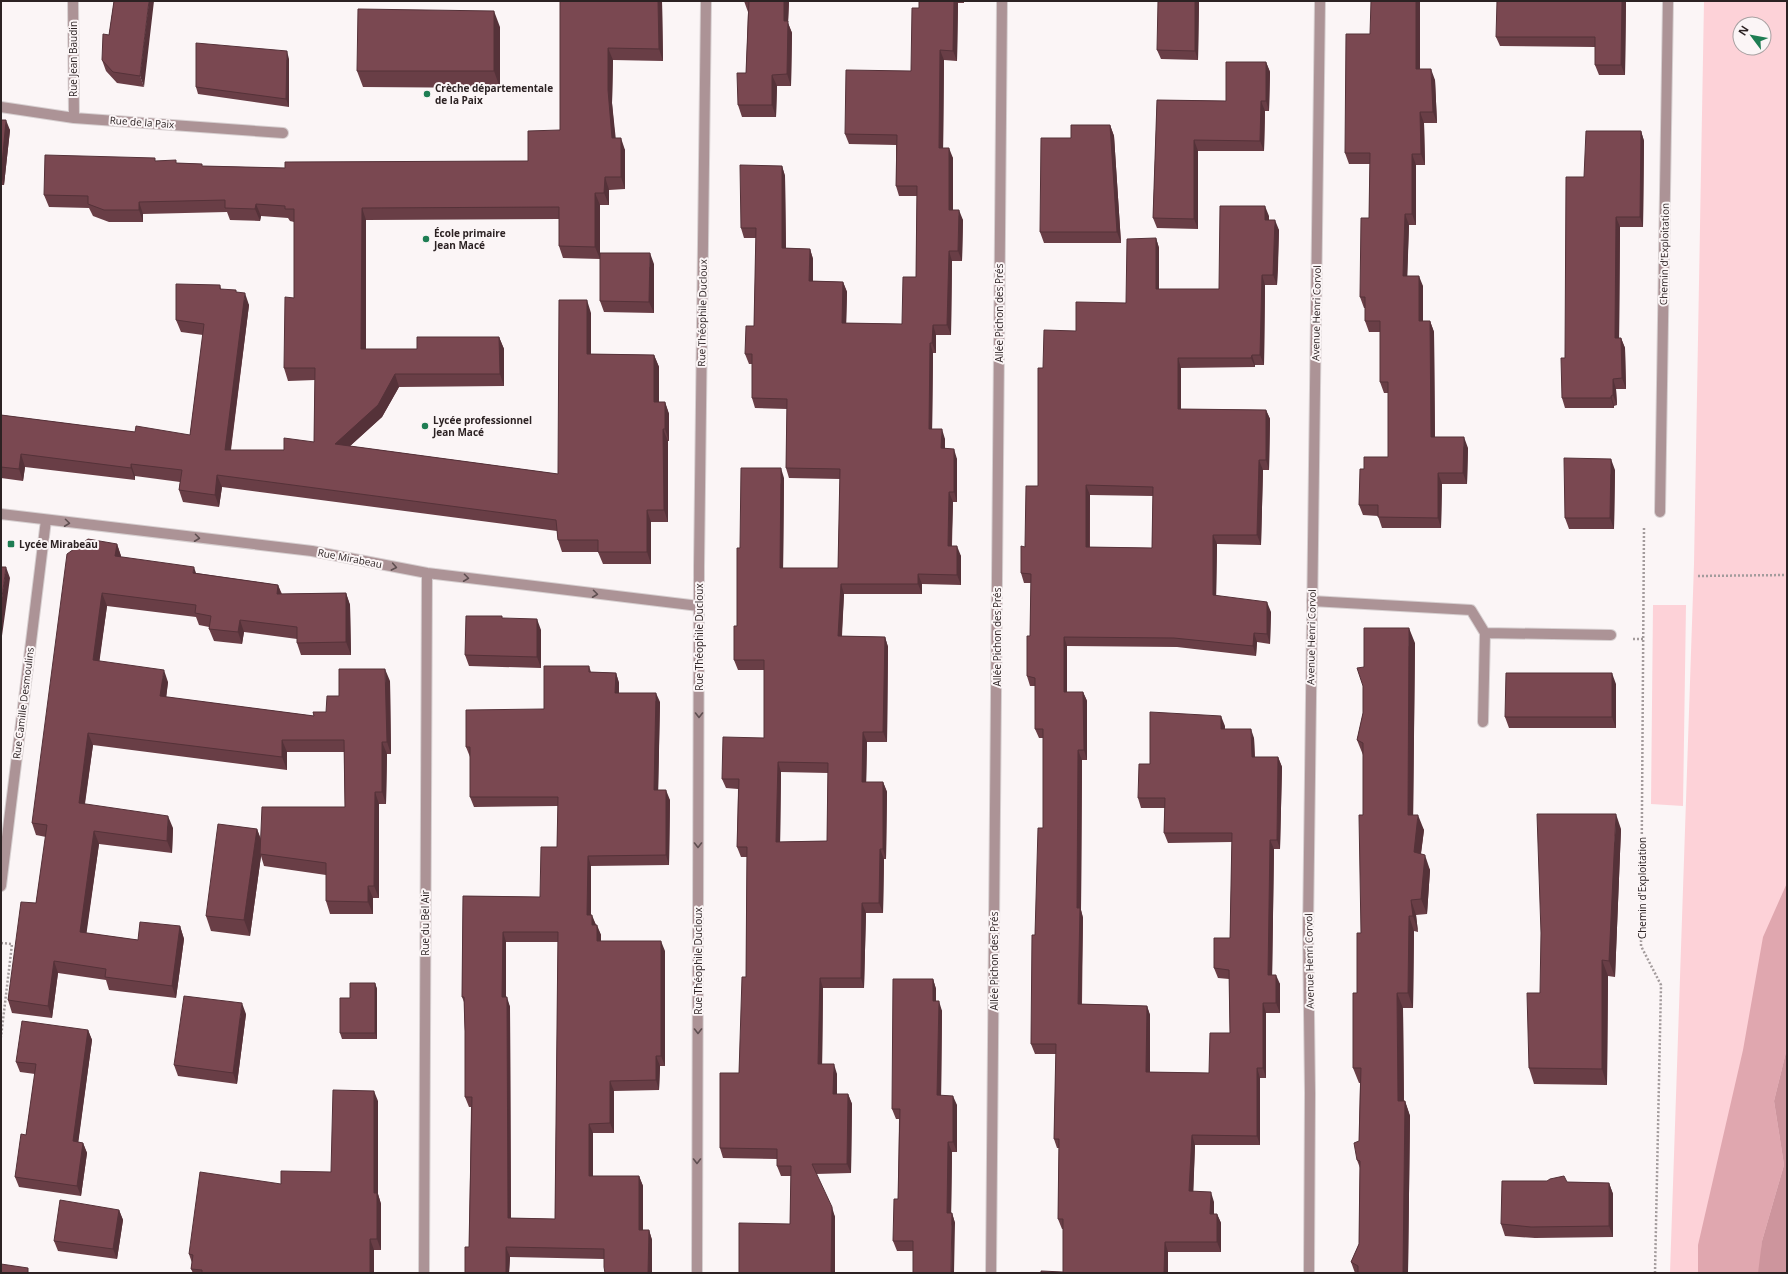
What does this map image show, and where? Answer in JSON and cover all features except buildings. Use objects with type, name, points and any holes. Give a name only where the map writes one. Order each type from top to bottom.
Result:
[{"type":"street","name":"Rue Jean Baudin","points":[[73,1],[74,118]]},
{"type":"street","name":"Rue Théophile Ducloux","points":[[697,1273],[699,606],[706,1]]},
{"type":"street","name":"Allée Pichon des Prés","points":[[991,1273],[1002,1]]},
{"type":"street","name":"Avenue Henri Corvol","points":[[1309,1273],[1310,1093],[1308,931],[1320,1]]},
{"type":"street","name":"Chemin d'Exploitation","points":[[1660,509],[1668,1]]},
{"type":"street","name":"Rue de la Paix","points":[[1,108],[74,118],[283,132]]},
{"type":"street","name":"Rue Mirabeau","points":[[1,514],[312,551],[427,573],[699,606]]},
{"type":"street","name":"Rue Camille Desmoulins","points":[[1,886],[46,520]]},
{"type":"street","name":"Rue du Bel Air","points":[[424,1273],[427,573]]},
{"type":"street","points":[[1312,601],[1471,610],[1485,633],[1483,722]]},
{"type":"street","points":[[1485,633],[1611,635]]},
{"type":"path","name":"Chemin d'Exploitation","points":[[1655,1273],[1661,985],[1641,946],[1643,639],[1645,518],[1655,506],[1660,509]]},
{"type":"path","points":[[1698,576],[1787,575]]},
{"type":"path","points":[[1638,639],[1643,639]]},
{"type":"path","points":[[1,943],[12,944],[1,1037]]},
{"type":"shaded area","points":[[1704,1],[1787,1],[1787,1273],[1670,1273],[1694,564]]},
{"type":"shaded area","points":[[1653,605],[1686,605],[1683,806],[1651,804]]},
{"type":"shaded area","points":[[1787,883],[1787,1048],[1774,1101],[1784,1165],[1762,1241],[1760,1273],[1698,1273],[1698,1245],[1743,1050],[1763,937]]},
{"type":"shaded area","points":[[1787,1048],[1787,1273],[1758,1273],[1762,1241],[1784,1165],[1774,1101]]},
{"type":"place","name":"Crèche départementale de la Paix","points":[[427,94]]},
{"type":"place","name":"École primaire Jean Macé","points":[[426,239]]},
{"type":"place","name":"Lycée professionnel Jean Macé","points":[[425,426]]},
{"type":"place","name":"Lycée Mirabeau","points":[[11,544]]}]
